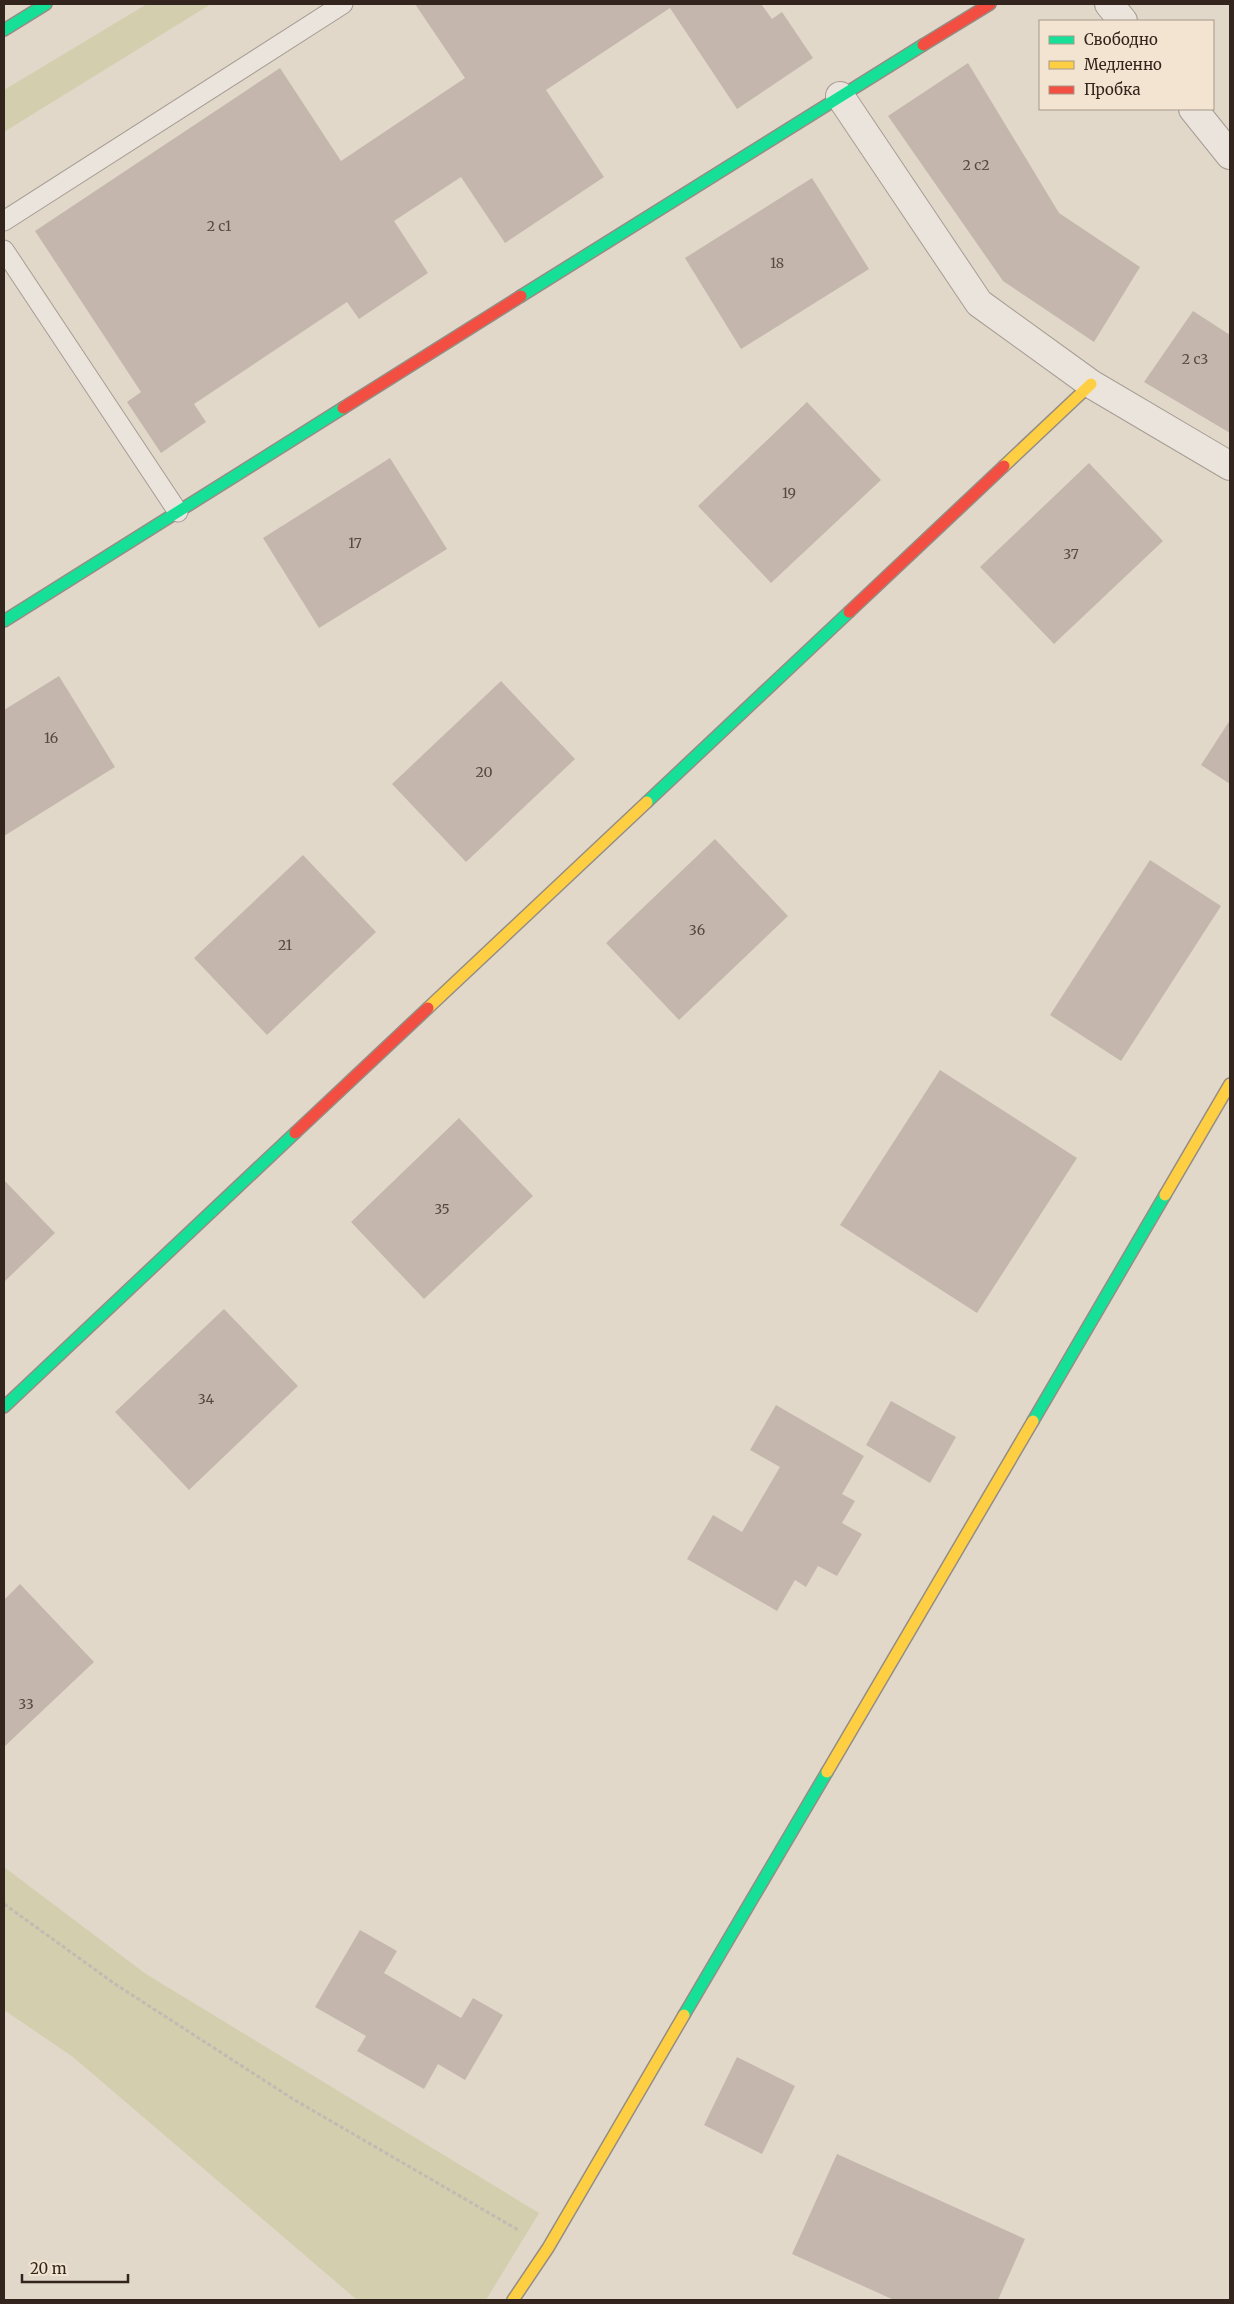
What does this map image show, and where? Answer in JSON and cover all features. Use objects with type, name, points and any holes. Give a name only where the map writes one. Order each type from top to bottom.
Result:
[{"type":"street","points":[[4,30],[46,4]]},
{"type":"street","points":[[4,622],[840,96],[990,4]]},
{"type":"street","points":[[1109,4],[1122,20]]},
{"type":"street","points":[[840,96],[979,303],[1091,384],[1230,466]]},
{"type":"street","points":[[1194,110],[1230,155]]},
{"type":"street","points":[[4,1407],[1091,384]]},
{"type":"street","points":[[513,2300],[548,2248],[1230,1084]]},
{"type":"lane","points":[[4,221],[344,4]]},
{"type":"lane","points":[[4,250],[178,512]]},
{"type":"path","points":[[4,1904],[115,1984],[293,2099],[548,2248]]},
{"type":"shaded area","points":[[147,4],[211,4],[4,132],[4,90]]},
{"type":"shaded area","points":[[4,1867],[146,1974],[539,2213],[486,2300],[357,2300],[73,2057],[4,2010]]},
{"type":"building","points":[[415,4],[761,4],[772,19],[782,12],[813,58],[737,109],[670,8],[546,90],[604,177],[505,243],[461,177],[394,221],[428,273],[359,319],[347,302],[194,404],[206,422],[161,453],[127,402],[141,392],[35,231],[280,68],[341,161],[465,78]]},
{"type":"building","points":[[968,63],[1059,213],[1140,267],[1094,342],[1003,281],[888,116]]},
{"type":"building","points":[[812,178],[869,269],[741,349],[685,258]]},
{"type":"building","points":[[1193,311],[1230,335],[1230,433],[1144,382]]},
{"type":"building","points":[[807,402],[881,480],[771,583],[698,506]]},
{"type":"building","points":[[390,458],[447,549],[319,628],[263,538]]},
{"type":"building","points":[[1089,463],[1163,541],[1054,644],[980,567]]},
{"type":"building","points":[[59,676],[115,767],[4,836],[4,710]]},
{"type":"building","points":[[501,681],[575,759],[466,862],[392,784]]},
{"type":"building","points":[[1230,720],[1230,784],[1201,765]]},
{"type":"building","points":[[715,839],[788,916],[679,1020],[606,943]]},
{"type":"building","points":[[303,855],[376,932],[267,1035],[194,958]]},
{"type":"building","points":[[1150,860],[1221,906],[1121,1061],[1050,1015]]},
{"type":"building","points":[[940,1070],[1077,1158],[977,1313],[840,1225]]},
{"type":"building","points":[[459,1118],[533,1196],[424,1299],[351,1222]]},
{"type":"building","points":[[4,1180],[55,1233],[4,1282]]},
{"type":"building","points":[[224,1309],[298,1386],[189,1490],[115,1412]]},
{"type":"building","points":[[891,1401],[956,1437],[930,1483],[866,1445]]},
{"type":"building","points":[[776,1405],[864,1456],[842,1494],[855,1501],[842,1523],[862,1534],[837,1576],[818,1566],[806,1587],[795,1580],[777,1611],[687,1559],[713,1515],[742,1532],[780,1467],[750,1450]]},
{"type":"building","points":[[20,1584],[94,1662],[4,1747],[4,1600]]},
{"type":"building","points":[[360,1930],[397,1951],[384,1973],[461,2018],[473,1998],[503,2015],[465,2080],[438,2064],[424,2089],[357,2051],[366,2036],[315,2007]]},
{"type":"building","points":[[737,2057],[795,2086],[762,2154],[704,2125]]},
{"type":"building","points":[[837,2154],[1025,2239],[998,2300],[894,2300],[792,2254]]},
{"type":"traffic: fast","points":[[4,30],[46,4]]},
{"type":"traffic: fast","points":[[521,296],[923,45]]},
{"type":"traffic: fast","points":[[4,621],[343,408]]},
{"type":"traffic: fast","points":[[647,802],[849,612]]},
{"type":"traffic: fast","points":[[4,1407],[295,1133]]},
{"type":"traffic: fast","points":[[1033,1421],[1165,1195]]},
{"type":"traffic: fast","points":[[684,2015],[827,1772]]},
{"type":"traffic: slow","points":[[1004,466],[1091,384]]},
{"type":"traffic: slow","points":[[428,1008],[647,802]]},
{"type":"traffic: slow","points":[[1165,1195],[1230,1084]]},
{"type":"traffic: slow","points":[[827,1772],[1033,1421]]},
{"type":"traffic: slow","points":[[513,2300],[548,2248],[684,2015]]},
{"type":"traffic: jam","points":[[923,45],[990,4]]},
{"type":"traffic: jam","points":[[343,408],[521,296]]},
{"type":"traffic: jam","points":[[849,612],[1004,466]]},
{"type":"traffic: jam","points":[[295,1133],[428,1008]]}]
